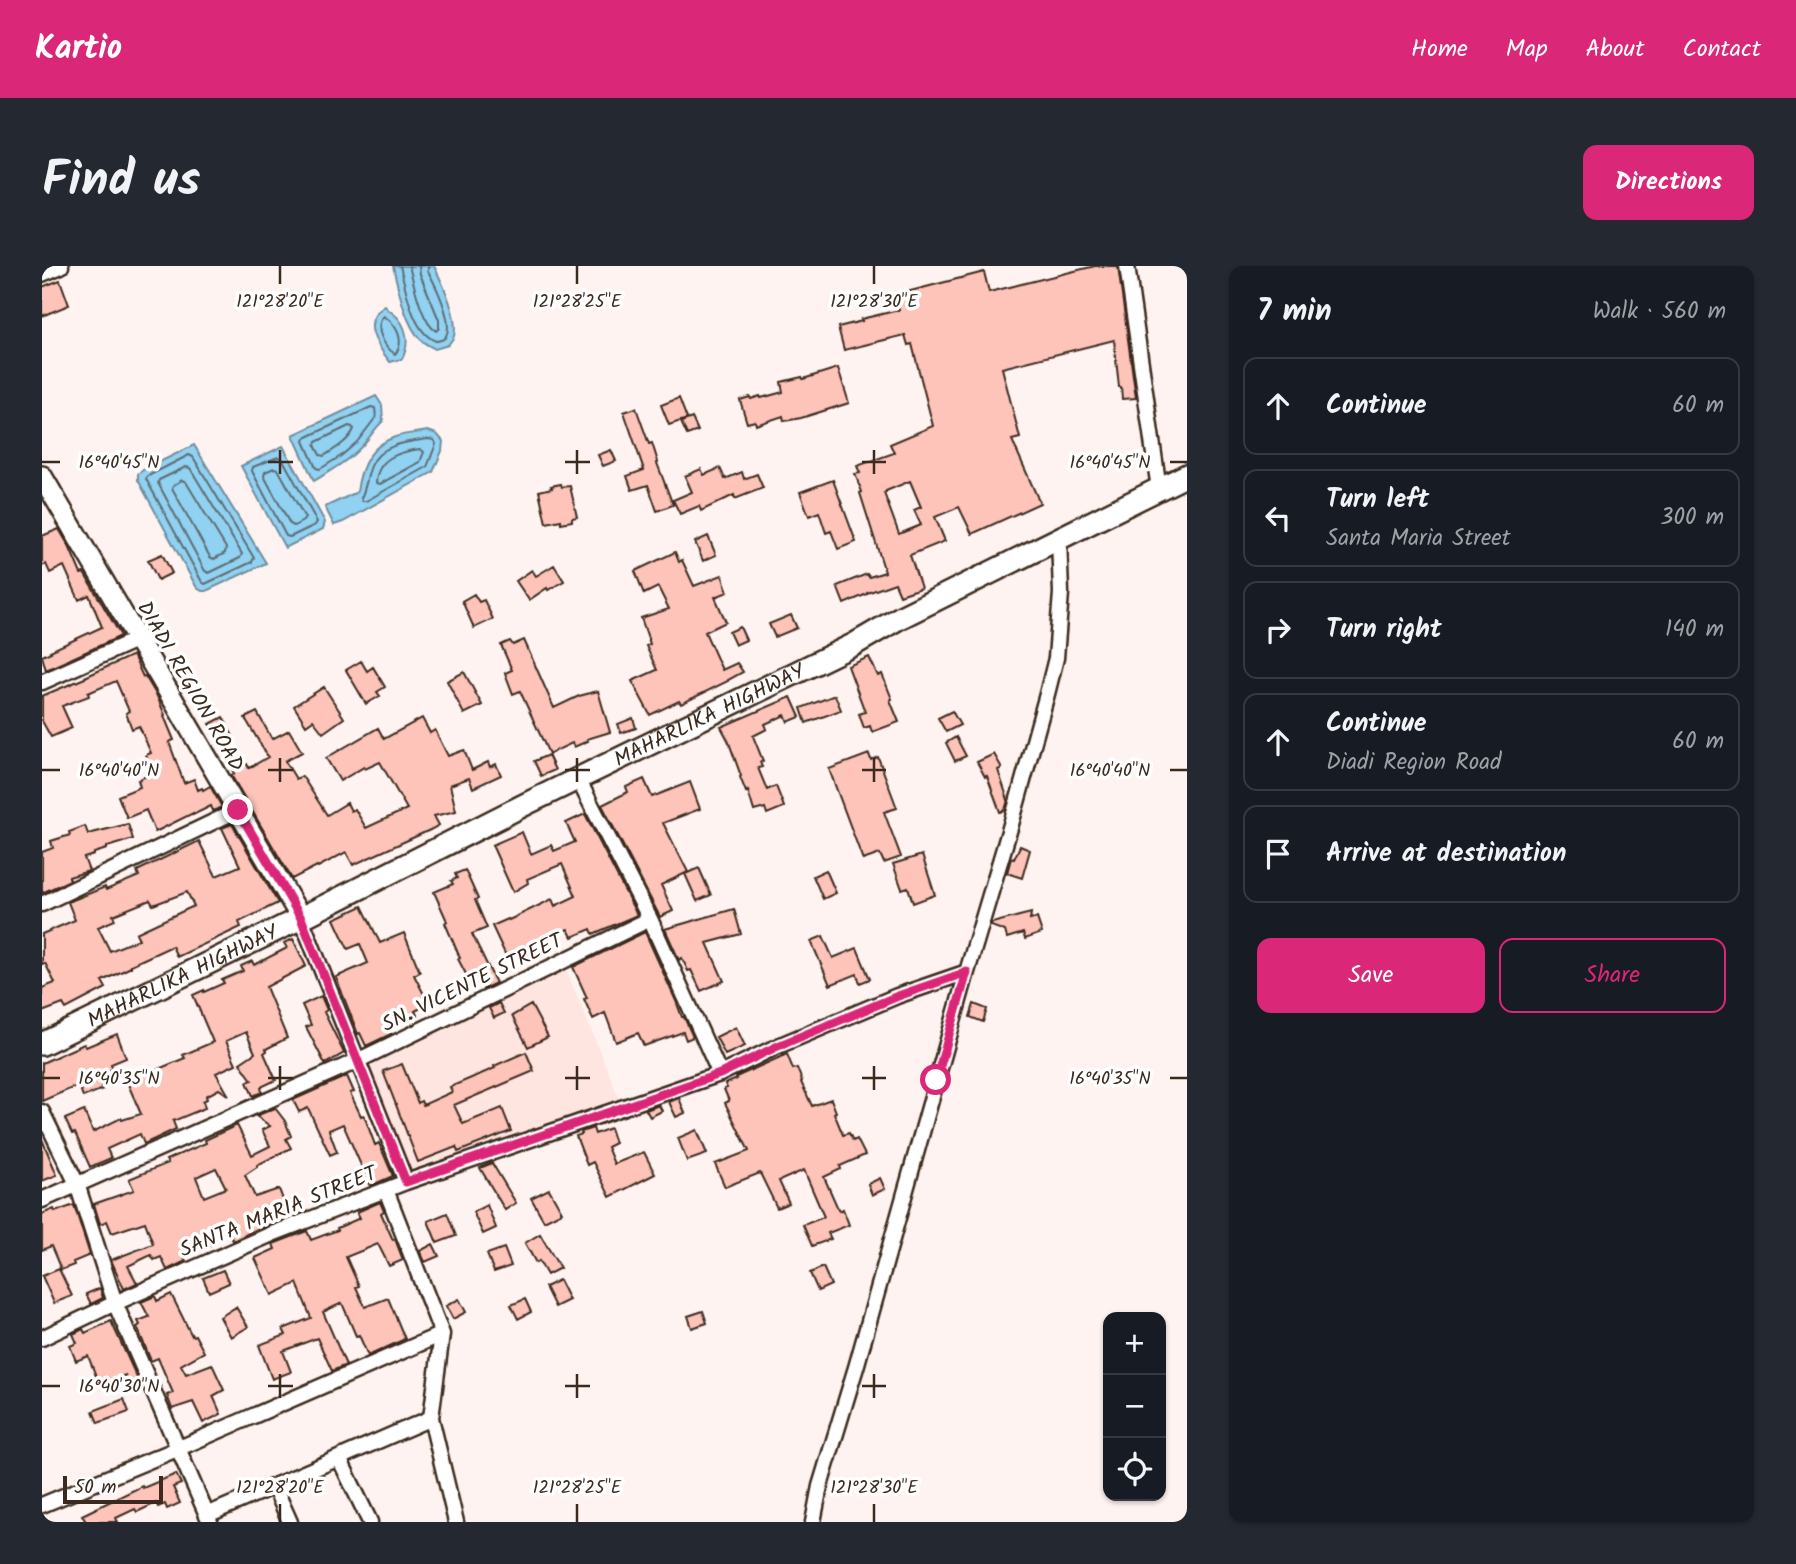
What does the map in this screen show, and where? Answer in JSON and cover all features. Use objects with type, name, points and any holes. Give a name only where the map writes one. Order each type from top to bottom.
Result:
[{"type":"highway","name":"MAHARLIKA HIGHWAY","points":[[42,1044],[853,645],[901,617],[1187,475]]},
{"type":"main road","name":"DIADI REGION ROAD","points":[[42,476],[301,918]]},
{"type":"street","points":[[42,274],[61,266]]},
{"type":"street","points":[[1127,266],[1159,489]]},
{"type":"street","points":[[813,1522],[820,1486],[1010,828],[1056,658],[1061,593],[1059,538]]},
{"type":"street","points":[[42,682],[138,639]]},
{"type":"street","points":[[578,779],[650,919],[720,1074]]},
{"type":"street","points":[[42,904],[238,810]]},
{"type":"street","points":[[301,918],[406,1182]]},
{"type":"street","name":"SN. VICENTE STREET","points":[[42,1200],[357,1061],[650,919]]},
{"type":"street","name":"SANTA MARIA STREET","points":[[42,1338],[272,1234],[406,1182],[720,1074],[825,1026],[967,972]]},
{"type":"street","points":[[42,1112],[77,1184],[115,1303],[208,1519],[274,1486],[431,1418]]},
{"type":"street","points":[[386,1190],[442,1334],[431,1418],[456,1522]]},
{"type":"street","points":[[42,1505],[442,1334]]},
{"type":"street","points":[[339,1458],[370,1522]]},
{"type":"street","points":[[274,1486],[290,1522]]},
{"type":"shaded area","points":[[565,966],[619,1098],[409,1174],[363,1063]]},
{"type":"water","points":[[393,266],[434,266],[454,319],[454,336],[448,345],[435,349],[415,333],[403,305]]},
{"type":"water","points":[[385,306],[399,319],[406,339],[402,359],[390,362],[376,340],[372,326],[377,312]]},
{"type":"water","points":[[376,396],[382,405],[383,421],[356,452],[314,481],[293,435]]},
{"type":"water","points":[[428,431],[437,434],[443,441],[442,451],[433,472],[334,525],[325,507],[357,492],[364,466],[379,445],[395,437]]},
{"type":"water","points":[[194,445],[266,563],[206,591],[197,588],[138,480],[138,474],[143,470]]},
{"type":"water","points":[[283,446],[325,522],[323,529],[285,548],[241,466]]},
{"type":"building","points":[[1095,266],[1118,266],[1136,398],[1122,399],[1114,340],[1002,368],[1020,438],[1012,440],[1040,503],[972,534],[959,507],[935,517],[945,541],[910,555],[921,588],[900,595],[895,583],[844,604],[837,586],[867,574],[869,577],[885,572],[860,493],[862,492],[855,474],[860,473],[857,466],[894,453],[890,444],[933,426],[912,344],[908,345],[905,335],[844,350],[838,327],[899,310],[895,295],[984,272],[989,292]],"holes":[[[910,481],[921,507],[914,510],[921,525],[899,534],[884,493]]]},
{"type":"building","points":[[60,280],[69,305],[42,316],[42,287]]},
{"type":"building","points":[[838,368],[849,403],[801,418],[784,421],[783,416],[756,425],[755,421],[747,423],[740,400],[783,392],[781,382],[802,377],[803,379]]},
{"type":"building","points":[[679,398],[687,419],[669,425],[661,405]]},
{"type":"building","points":[[636,408],[649,444],[652,443],[673,505],[657,511],[648,485],[632,490],[627,476],[644,470],[624,412]]},
{"type":"building","points":[[692,418],[698,431],[687,435],[681,422]]},
{"type":"building","points":[[611,450],[616,461],[603,466],[598,455]]},
{"type":"building","points":[[720,468],[725,479],[742,472],[744,479],[757,474],[763,488],[735,499],[734,495],[701,511],[699,506],[680,514],[673,500],[692,492],[685,476],[701,469],[704,475]]},
{"type":"building","points":[[833,480],[856,542],[838,549],[831,531],[826,533],[819,512],[809,516],[800,492]]},
{"type":"building","points":[[561,484],[562,487],[570,486],[577,517],[572,518],[572,521],[546,523],[539,491]]},
{"type":"building","points":[[59,529],[81,574],[84,573],[121,636],[46,670],[42,656],[102,627],[89,595],[79,600],[64,566],[50,573],[46,564],[42,566],[42,536]]},
{"type":"building","points":[[708,536],[716,555],[703,561],[695,542]]},
{"type":"building","points":[[675,552],[679,562],[682,560],[694,586],[722,575],[728,592],[715,597],[726,622],[705,632],[722,670],[737,663],[743,672],[681,704],[679,701],[650,715],[632,681],[657,670],[646,646],[650,644],[641,618],[669,609],[658,587],[644,594],[635,571]]},
{"type":"building","points":[[162,554],[172,573],[158,580],[148,560]]},
{"type":"building","points":[[554,565],[564,581],[529,600],[516,581],[532,570],[536,576]]},
{"type":"building","points":[[474,594],[479,602],[484,600],[493,619],[474,628],[462,601]]},
{"type":"building","points":[[791,615],[797,628],[775,637],[769,624]]},
{"type":"building","points":[[740,627],[746,640],[735,645],[729,632]]},
{"type":"building","points":[[524,640],[554,708],[579,696],[598,691],[610,732],[587,739],[588,741],[574,747],[572,743],[549,754],[520,691],[513,694],[505,673],[512,670],[501,645],[510,641],[513,645]]},
{"type":"building","points":[[133,655],[165,715],[174,740],[169,742],[184,783],[194,779],[198,790],[210,786],[222,807],[213,811],[211,806],[155,832],[146,810],[127,818],[118,796],[140,787],[138,780],[152,773],[146,755],[151,753],[139,726],[132,729],[126,713],[129,711],[116,681],[88,693],[89,696],[62,706],[72,728],[51,737],[42,721],[42,696]]},
{"type":"building","points":[[869,657],[878,676],[882,674],[899,722],[872,732],[870,726],[864,728],[859,714],[865,712],[848,666]]},
{"type":"building","points":[[361,661],[367,671],[373,667],[385,687],[377,692],[380,696],[366,704],[346,670]]},
{"type":"building","points":[[464,672],[482,705],[464,714],[447,681]]},
{"type":"building","points":[[324,687],[344,718],[323,733],[313,720],[306,725],[294,706]]},
{"type":"building","points":[[835,695],[841,710],[806,723],[801,708]]},
{"type":"building","points":[[791,697],[800,717],[788,722],[785,715],[765,724],[767,729],[753,736],[763,761],[760,762],[762,767],[758,768],[767,790],[776,786],[784,807],[767,814],[765,808],[754,811],[721,727]]},
{"type":"building","points":[[952,711],[960,725],[946,732],[938,718]]},
{"type":"building","points":[[257,712],[272,739],[289,730],[302,752],[285,761],[296,779],[302,776],[327,815],[347,803],[351,811],[355,809],[366,828],[407,809],[380,762],[365,769],[364,767],[340,781],[326,758],[378,728],[384,739],[422,718],[430,733],[435,730],[448,756],[464,750],[472,770],[488,762],[490,767],[496,764],[501,775],[473,788],[469,778],[450,785],[456,811],[434,816],[439,825],[430,830],[353,865],[346,852],[292,879],[231,775],[234,774],[233,771],[247,764],[249,768],[268,757],[245,718]]},
{"type":"building","points":[[223,717],[235,740],[223,747],[210,724]]},
{"type":"building","points":[[633,718],[636,728],[621,733],[618,724]]},
{"type":"building","points":[[956,737],[966,756],[955,761],[946,743]]},
{"type":"building","points":[[869,754],[871,760],[878,757],[897,808],[884,812],[901,857],[884,863],[880,854],[863,860],[829,769]]},
{"type":"building","points":[[994,754],[1002,768],[998,770],[1008,800],[1005,810],[1000,812],[987,776],[985,777],[977,762]]},
{"type":"building","points":[[548,755],[555,770],[541,776],[534,761]]},
{"type":"building","points":[[644,779],[652,797],[690,782],[700,809],[663,823],[688,872],[661,885],[673,911],[660,917],[602,805],[628,792],[626,787]]},
{"type":"building","points":[[585,814],[637,915],[593,934],[591,929],[572,937],[568,929],[506,956],[492,926],[552,899],[555,906],[576,896],[562,864],[527,879],[528,883],[513,892],[492,845],[522,832],[531,854],[551,845],[554,851],[575,842],[566,823]]},
{"type":"building","points":[[128,824],[133,839],[84,858],[89,871],[69,877],[70,880],[42,893],[42,852],[53,848],[51,841],[70,835],[69,832],[85,826],[88,834]]},
{"type":"building","points":[[232,824],[278,903],[239,922],[241,927],[177,957],[172,946],[131,965],[102,981],[106,988],[66,1009],[63,1004],[42,1012],[42,988],[55,983],[45,963],[42,964],[42,934],[75,920],[68,902],[139,876],[137,871],[199,841],[216,876],[240,866],[222,828]],"holes":[[[187,892],[194,906],[136,933],[139,939],[110,951],[98,927],[115,920],[113,915],[150,900],[153,905]]]},
{"type":"building","points":[[1020,846],[1030,850],[1022,878],[1007,873],[1011,858],[1014,859]]},
{"type":"building","points":[[922,855],[935,895],[913,903],[908,887],[902,889],[893,864]]},
{"type":"building","points":[[699,868],[711,895],[697,901],[685,874]]},
{"type":"building","points":[[465,870],[487,928],[472,934],[496,983],[483,989],[479,982],[475,984],[471,977],[468,978],[458,959],[460,958],[445,923],[447,921],[434,892],[453,884],[451,881],[457,878],[455,874]]},
{"type":"building","points":[[826,870],[836,893],[823,899],[813,876]]},
{"type":"building","points":[[362,906],[380,943],[404,933],[420,972],[414,975],[429,1004],[415,1011],[417,1015],[389,1028],[391,1034],[366,1046],[360,1033],[358,1034],[336,977],[368,963],[360,944],[348,949],[334,919]]},
{"type":"building","points":[[734,909],[741,934],[707,943],[724,981],[701,991],[691,970],[688,971],[682,958],[679,960],[665,929]]},
{"type":"building","points":[[1031,913],[1030,920],[1037,918],[1042,933],[1025,939],[1023,933],[1007,938],[1005,931],[991,926],[992,923]]},
{"type":"building","points":[[645,932],[693,1037],[686,1040],[683,1032],[644,1046],[638,1033],[616,1042],[605,1013],[593,1019],[584,999],[587,998],[573,967]]},
{"type":"building","points":[[823,936],[833,958],[857,948],[870,979],[860,983],[857,974],[830,985],[811,941]]},
{"type":"building","points":[[293,939],[306,966],[266,987],[287,1038],[266,1049],[264,1053],[276,1080],[261,1087],[262,1092],[253,1096],[247,1082],[252,1080],[240,1063],[255,1053],[246,1032],[226,1041],[236,1064],[216,1073],[229,1096],[219,1089],[206,1096],[207,1099],[203,1101],[205,1108],[173,1121],[176,1129],[144,1144],[140,1134],[107,1149],[111,1158],[90,1167],[75,1133],[72,1134],[65,1119],[84,1111],[93,1132],[121,1118],[122,1120],[141,1114],[127,1082],[185,1058],[183,1055],[213,1042],[193,995],[224,983],[222,980],[243,971],[241,966],[252,961],[254,965],[287,948],[284,943]]},
{"type":"building","points":[[321,996],[327,1010],[324,1012],[344,1053],[325,1064],[306,1027],[311,1025],[302,1005]]},
{"type":"building","points":[[499,1003],[504,1013],[494,1018],[489,1008]]},
{"type":"building","points":[[974,1004],[987,1009],[983,1022],[970,1017]]},
{"type":"building","points":[[531,1005],[548,1037],[528,1047],[512,1016]]},
{"type":"building","points":[[736,1027],[745,1046],[725,1055],[716,1037]]},
{"type":"building","points":[[117,1034],[126,1058],[111,1064],[113,1069],[97,1076],[103,1089],[83,1097],[79,1085],[42,1101],[42,1063],[84,1044],[86,1047]]},
{"type":"building","points":[[526,1052],[534,1071],[454,1105],[463,1124],[502,1108],[511,1131],[458,1152],[456,1147],[418,1162],[383,1071],[402,1064],[418,1103],[421,1101],[423,1105],[452,1092],[450,1087]]},
{"type":"building","points":[[787,1054],[793,1069],[797,1068],[812,1106],[831,1099],[843,1135],[849,1133],[853,1141],[857,1139],[865,1155],[840,1166],[841,1169],[824,1177],[839,1211],[843,1209],[849,1225],[828,1233],[831,1239],[812,1246],[803,1225],[824,1217],[804,1170],[779,1181],[789,1203],[777,1208],[760,1173],[725,1187],[715,1164],[749,1151],[725,1103],[729,1101],[724,1089],[727,1088],[725,1084]]},
{"type":"building","points":[[347,1076],[354,1092],[350,1093],[361,1116],[364,1115],[375,1145],[379,1143],[393,1176],[370,1186],[343,1124],[329,1130],[337,1152],[330,1155],[308,1108],[299,1112],[293,1100]]},
{"type":"building","points":[[679,1098],[685,1113],[676,1117],[669,1102]]},
{"type":"building","points":[[659,1105],[662,1111],[650,1117],[646,1110]]},
{"type":"building","points":[[275,1108],[285,1121],[291,1136],[286,1139],[291,1148],[257,1165],[245,1175],[255,1197],[279,1189],[286,1208],[269,1214],[274,1223],[233,1241],[228,1232],[208,1240],[210,1245],[184,1257],[186,1261],[167,1270],[161,1257],[154,1260],[151,1255],[128,1266],[137,1283],[124,1289],[111,1260],[153,1244],[145,1222],[112,1233],[107,1221],[100,1224],[94,1204],[134,1190],[129,1179],[168,1163],[166,1160],[206,1143],[205,1140],[237,1125],[252,1155],[270,1146],[262,1130],[270,1126],[256,1116]],"holes":[[[216,1168],[226,1188],[204,1197],[196,1177]]]},
{"type":"building","points":[[593,1128],[595,1134],[610,1128],[615,1143],[607,1147],[614,1164],[644,1152],[655,1174],[610,1197],[593,1162],[587,1165],[576,1136]]},
{"type":"building","points":[[697,1130],[707,1154],[687,1161],[678,1138]]},
{"type":"building","points":[[42,1139],[57,1175],[42,1181]]},
{"type":"building","points":[[492,1163],[516,1203],[505,1210],[480,1168]]},
{"type":"building","points":[[880,1178],[885,1189],[872,1195],[868,1184]]},
{"type":"building","points":[[549,1189],[562,1212],[544,1221],[531,1198]]},
{"type":"building","points":[[380,1202],[384,1211],[381,1213],[403,1260],[389,1266],[378,1244],[346,1257],[365,1307],[388,1298],[405,1339],[368,1356],[342,1303],[323,1312],[346,1365],[332,1371],[317,1338],[283,1351],[291,1372],[272,1379],[259,1345],[286,1335],[283,1329],[311,1318],[297,1283],[272,1295],[255,1258],[275,1249],[273,1244],[307,1231],[311,1240],[338,1230],[337,1228],[360,1218],[357,1212]]},
{"type":"building","points":[[74,1205],[90,1255],[61,1270],[51,1246],[42,1250],[42,1214]]},
{"type":"building","points":[[487,1205],[496,1228],[483,1234],[473,1212]]},
{"type":"building","points":[[447,1213],[456,1236],[437,1243],[428,1221]]},
{"type":"building","points":[[540,1234],[560,1268],[547,1275],[539,1261],[536,1263],[525,1243]]},
{"type":"building","points":[[433,1244],[439,1256],[425,1262],[420,1251]]},
{"type":"building","points":[[504,1248],[511,1266],[494,1272],[487,1254]]},
{"type":"building","points":[[823,1267],[831,1285],[818,1291],[810,1273]]},
{"type":"building","points":[[59,1269],[72,1296],[54,1303],[42,1276]]},
{"type":"building","points":[[223,1270],[229,1283],[209,1292],[203,1278]]},
{"type":"building","points":[[559,1280],[569,1300],[555,1307],[545,1287]]},
{"type":"building","points":[[100,1288],[103,1298],[91,1304],[86,1294]]},
{"type":"building","points":[[171,1294],[192,1336],[195,1335],[204,1352],[181,1365],[186,1374],[212,1364],[224,1390],[213,1396],[221,1414],[203,1423],[193,1402],[172,1409],[167,1395],[173,1393],[158,1358],[151,1361],[137,1327],[140,1325],[138,1321],[149,1317],[141,1302],[155,1296],[157,1301]]},
{"type":"building","points":[[459,1299],[466,1312],[453,1319],[446,1306]]},
{"type":"building","points":[[525,1299],[531,1312],[518,1319],[511,1305]]},
{"type":"building","points":[[236,1307],[248,1327],[231,1337],[220,1317]]},
{"type":"building","points":[[703,1311],[707,1323],[692,1328],[688,1316]]},
{"type":"building","points":[[111,1321],[138,1380],[128,1384],[125,1375],[100,1386],[88,1356],[76,1361],[70,1346],[77,1343],[73,1334],[83,1329],[85,1333]]},
{"type":"building","points":[[124,1399],[129,1412],[98,1423],[93,1411]]},
{"type":"building","points":[[176,1474],[181,1484],[173,1487],[180,1503],[167,1509],[165,1504],[158,1507],[156,1503],[116,1518],[118,1522],[86,1522],[82,1515],[142,1486],[143,1488]]},
{"type":"route","points":[[238,810],[301,918],[406,1182],[720,1074],[778,1046],[898,996],[967,972],[936,1080]]}]
